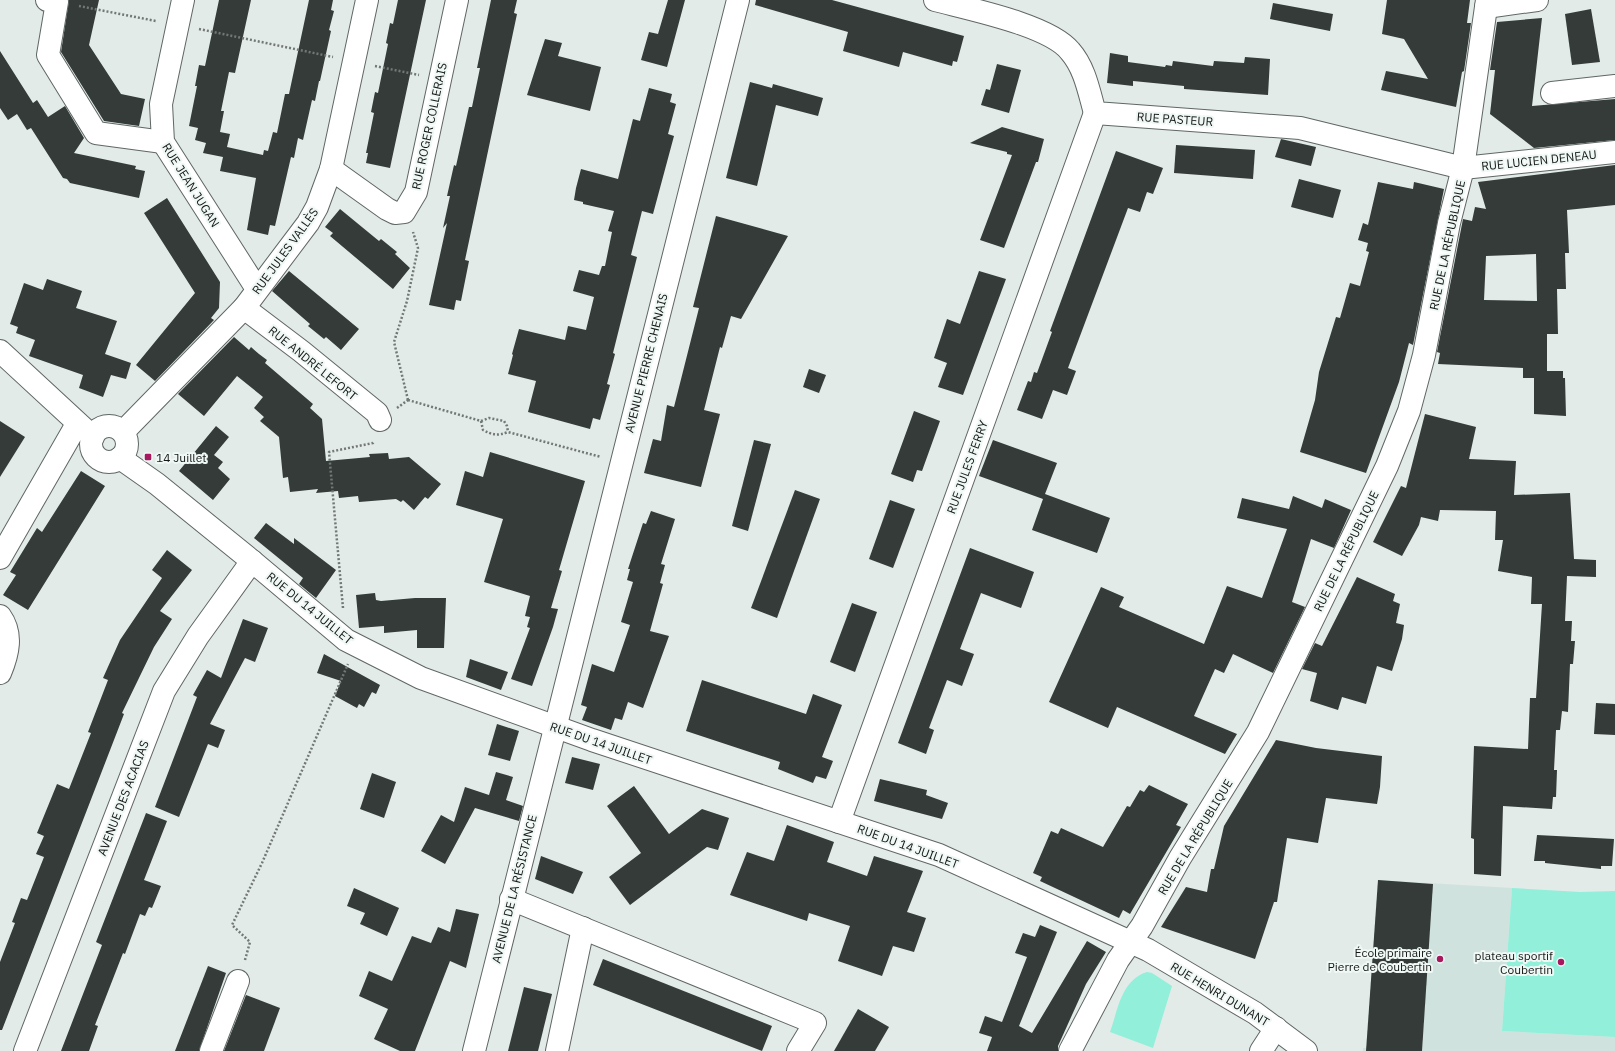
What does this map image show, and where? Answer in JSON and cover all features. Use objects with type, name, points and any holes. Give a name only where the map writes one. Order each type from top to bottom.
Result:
[{"type":"street","name":"RUE JEAN JUGAN","points":[[182,0],[160,104],[163,142],[257,289]]},
{"type":"street","name":"RUE JULES VALLÈS","points":[[123,432],[244,308],[308,223],[317,207],[331,169],[367,0]]},
{"type":"street","name":"RUE ROGER COLLERAIS","points":[[404,212],[416,192],[457,0]]},
{"type":"street","name":"AVENUE PIERRE CHENAIS","points":[[555,726],[620,463],[738,0]]},
{"type":"street","points":[[935,0],[1026,25],[1054,37],[1070,50],[1082,68],[1095,113]]},
{"type":"street","points":[[1487,4],[1537,0]]},
{"type":"street","points":[[53,1],[48,55],[96,133],[163,142]]},
{"type":"street","name":"RUE DE LA RÉPUBLIQUE","points":[[1070,1051],[1118,960],[1142,926],[1180,858],[1258,732],[1387,466],[1409,411],[1424,355],[1449,223],[1463,168],[1487,4]]},
{"type":"street","points":[[1552,93],[1615,86]]},
{"type":"street","name":"RUE PASTEUR","points":[[1095,113],[1300,128],[1463,168]]},
{"type":"street","name":"RUE JULES FERRY","points":[[839,822],[1095,113]]},
{"type":"street","name":"RUE LUCIEN DENEAU","points":[[1463,168],[1615,152]]},
{"type":"street","points":[[331,169],[387,209],[394,213],[404,212]]},
{"type":"street","name":"RUE ANDRÉ LEFORT","points":[[244,308],[301,351],[377,413],[380,420]]},
{"type":"street","points":[[0,351],[88,438],[99,458],[110,462],[120,458],[126,448],[127,443],[123,432],[112,426],[107,426],[96,432],[88,438],[59,457],[0,558]]},
{"type":"street","points":[[59,457],[88,438]]},
{"type":"street","name":"RUE DU 14 JUILLET","points":[[120,458],[157,484],[351,643],[421,678],[605,745],[939,855],[1130,942]]},
{"type":"street","name":"AVENUE DES ACACIAS","points":[[25,1051],[164,691],[198,636],[252,561]]},
{"type":"street","points":[[0,616],[4,622],[9,639],[5,661],[0,673]]},
{"type":"street","name":"AVENUE DE LA RÉSISTANCE","points":[[474,1051],[555,726]]},
{"type":"street","points":[[511,899],[815,1022],[798,1051]]},
{"type":"street","points":[[557,1051],[583,928]]},
{"type":"street","name":"RUE HENRI DUNANT","points":[[1130,942],[1148,950],[1255,1013],[1306,1051]]},
{"type":"street","points":[[211,1051],[238,981]]},
{"type":"street","points":[[1261,1051],[1276,1028]]},
{"type":"path","points":[[53,1],[354,61],[440,80]]},
{"type":"path","points":[[404,212],[418,248],[407,301],[394,342],[408,400]]},
{"type":"path","points":[[408,400],[481,421],[489,418],[504,421],[508,432]]},
{"type":"path","points":[[238,981],[250,942],[232,925],[262,863],[351,643],[329,452],[373,443],[380,420],[408,400]]},
{"type":"path","points":[[481,421],[483,430],[495,435],[508,432],[620,463]]},
{"type":"shaded area","name":"École primaire Pierre de Coubertin","points":[[1378,880],[1512,888],[1502,1031],[1615,1037],[1615,1051],[1363,1051],[1363,1048],[1367,1048]]},
{"type":"green space","name":"plateau sportif Coubertin","points":[[1512,888],[1580,892],[1615,891],[1615,1037],[1502,1031]]},
{"type":"green space","points":[[1147,972],[1152,973],[1172,986],[1153,1048],[1110,1032],[1118,1005],[1126,989],[1138,976]]},
{"type":"building","points":[[69,0],[99,0],[89,45],[121,94],[145,99],[139,126],[104,121],[61,52]]},
{"type":"building","points":[[219,0],[251,0],[235,73],[229,72],[221,111],[224,111],[220,132],[230,134],[227,147],[263,155],[264,150],[268,151],[273,132],[277,133],[285,94],[289,94],[309,0],[333,0],[331,10],[334,11],[329,30],[331,31],[315,101],[312,100],[303,140],[298,138],[294,158],[291,157],[275,226],[270,225],[268,235],[247,230],[256,178],[220,171],[223,157],[203,153],[206,143],[195,140],[198,128],[189,126],[197,86],[195,86],[199,65],[205,66]]},
{"type":"building","points":[[398,0],[426,0],[390,168],[366,163],[368,153],[366,153],[374,113],[371,112],[375,92],[378,93],[388,44],[386,43],[390,23],[393,24]]},
{"type":"building","points":[[491,0],[517,0],[514,13],[517,14],[465,260],[469,261],[461,301],[456,300],[454,310],[429,305],[447,223],[443,228],[450,196],[447,196],[454,165],[456,166],[469,107],[472,107],[480,68],[477,68]]},
{"type":"building","points":[[668,0],[685,0],[667,67],[641,60],[649,32],[658,34]]},
{"type":"building","points":[[756,0],[832,0],[964,36],[957,62],[953,61],[952,66],[903,52],[899,67],[843,51],[848,32],[755,5]]},
{"type":"building","points":[[1387,0],[1470,0],[1467,23],[1471,23],[1464,71],[1462,72],[1456,107],[1381,90],[1386,71],[1428,79],[1404,39],[1382,34]]},
{"type":"building","points":[[1273,3],[1333,14],[1330,31],[1270,19]]},
{"type":"building","points":[[1591,9],[1600,62],[1572,65],[1565,14]]},
{"type":"building","points":[[1542,18],[1532,106],[1615,99],[1615,140],[1534,148],[1490,114],[1495,70],[1490,70],[1497,22]]},
{"type":"building","points":[[545,39],[562,43],[558,56],[601,67],[590,111],[527,95]]},
{"type":"building","points":[[0,51],[33,103],[37,100],[48,117],[65,106],[84,138],[74,153],[136,166],[135,169],[145,171],[139,198],[70,183],[67,179],[63,178],[31,128],[27,130],[17,114],[8,120],[0,108]]},
{"type":"building","points":[[1110,53],[1128,56],[1128,62],[1165,67],[1166,65],[1172,66],[1173,61],[1213,66],[1214,61],[1244,63],[1245,57],[1270,59],[1268,95],[1184,89],[1184,86],[1133,81],[1133,86],[1107,83]]},
{"type":"building","points":[[997,64],[1021,70],[1009,113],[981,105],[986,89],[990,90]]},
{"type":"building","points":[[750,82],[772,88],[773,84],[823,98],[818,116],[776,105],[757,186],[726,178]]},
{"type":"building","points":[[649,88],[672,94],[670,102],[676,104],[668,134],[674,136],[653,214],[642,211],[631,255],[637,257],[613,353],[615,354],[607,384],[610,385],[600,420],[593,418],[590,429],[528,412],[536,381],[508,374],[519,329],[565,340],[568,326],[586,330],[594,297],[573,291],[579,270],[599,275],[602,266],[605,266],[612,232],[608,231],[614,211],[583,204],[583,202],[574,200],[576,188],[581,169],[618,179],[633,119],[640,121]]},
{"type":"building","points":[[1002,127],[1044,139],[1038,162],[1036,162],[1004,248],[980,240],[1012,155],[1007,154],[1007,152],[970,143]]},
{"type":"building","points":[[1281,139],[1316,147],[1311,166],[1275,157]]},
{"type":"building","points":[[1176,145],[1255,150],[1253,179],[1174,173]]},
{"type":"building","points":[[1116,151],[1163,168],[1153,194],[1147,192],[1140,212],[1128,208],[1068,368],[1076,371],[1067,395],[1053,390],[1042,419],[1017,410],[1028,381],[1031,382],[1034,372],[1037,373],[1052,332],[1050,331]]},
{"type":"building","points":[[1615,165],[1615,205],[1567,210],[1569,253],[1565,253],[1566,289],[1557,289],[1558,334],[1547,334],[1547,371],[1563,371],[1563,378],[1565,378],[1566,416],[1534,414],[1534,378],[1523,378],[1523,368],[1438,364],[1440,353],[1437,352],[1463,219],[1472,221],[1475,207],[1486,209],[1478,182]],"holes":[[[1536,254],[1537,301],[1484,300],[1486,256]]]},
{"type":"building","points":[[1299,179],[1341,190],[1333,218],[1291,207]]},
{"type":"building","points":[[1378,182],[1413,189],[1414,182],[1444,189],[1413,345],[1409,343],[1399,382],[1366,473],[1300,452],[1315,400],[1319,372],[1336,317],[1340,318],[1350,283],[1360,286],[1369,252],[1366,251],[1368,243],[1358,240],[1363,223],[1368,225]]},
{"type":"building","points":[[167,198],[220,282],[219,308],[211,318],[214,320],[155,381],[136,365],[195,293],[144,213]]},
{"type":"building","points":[[340,209],[379,241],[381,239],[397,252],[395,254],[410,268],[393,289],[330,236],[333,233],[325,227]]},
{"type":"building","points":[[716,216],[788,236],[741,319],[731,316],[722,348],[720,347],[704,410],[720,414],[701,487],[644,473],[653,439],[661,441],[667,405],[674,407],[699,308],[693,307]]},
{"type":"building","points":[[289,271],[359,329],[341,350],[326,337],[324,339],[308,326],[310,324],[272,291]]},
{"type":"building","points":[[979,271],[1006,279],[963,395],[938,387],[947,363],[934,358],[947,319],[960,324]]},
{"type":"building","points":[[47,279],[82,291],[76,308],[117,321],[105,354],[131,363],[126,379],[111,375],[103,397],[79,388],[83,375],[29,356],[35,340],[16,333],[18,327],[10,324],[24,283],[43,290]]},
{"type":"building","points":[[234,337],[249,350],[251,347],[267,360],[265,363],[313,404],[310,408],[322,419],[326,461],[370,457],[369,454],[388,453],[389,459],[409,457],[441,484],[428,499],[425,497],[414,510],[403,500],[401,502],[396,499],[359,502],[358,496],[339,498],[338,491],[316,493],[318,489],[290,492],[288,477],[283,478],[279,437],[260,421],[264,417],[254,408],[263,397],[237,376],[204,416],[178,394]]},
{"type":"building","points":[[809,369],[826,375],[819,393],[803,387]]},
{"type":"building","points":[[914,411],[940,421],[922,471],[917,470],[913,482],[891,474]]},
{"type":"building","points":[[1425,414],[1476,427],[1469,459],[1516,461],[1514,495],[1570,493],[1574,559],[1596,560],[1596,577],[1567,576],[1565,621],[1572,621],[1571,641],[1575,641],[1573,664],[1570,664],[1568,712],[1562,711],[1560,730],[1556,730],[1554,770],[1557,770],[1556,797],[1553,797],[1552,809],[1503,806],[1501,876],[1474,874],[1474,839],[1471,838],[1474,746],[1528,749],[1530,698],[1536,698],[1542,604],[1531,604],[1532,577],[1498,571],[1503,540],[1495,540],[1496,511],[1440,510],[1438,521],[1421,517],[1419,525],[1402,556],[1373,542],[1401,486],[1406,488]]},
{"type":"building","points":[[0,421],[25,437],[0,477]]},
{"type":"building","points":[[216,426],[229,437],[214,455],[223,462],[218,468],[230,479],[213,500],[179,471]]},
{"type":"building","points":[[754,440],[771,444],[748,531],[732,526]]},
{"type":"building","points":[[993,440],[1057,463],[1045,494],[1110,518],[1097,553],[1032,530],[1043,499],[979,476]]},
{"type":"building","points":[[490,452],[585,481],[559,570],[562,571],[551,608],[558,609],[532,686],[511,679],[530,628],[527,627],[530,617],[525,616],[530,596],[484,582],[503,519],[456,505],[465,471],[483,477]]},
{"type":"building","points":[[81,471],[105,486],[28,610],[3,595],[16,575],[10,572],[37,528],[42,532]]},
{"type":"building","points":[[795,490],[820,499],[777,618],[751,608]]},
{"type":"building","points":[[1293,496],[1322,508],[1325,499],[1351,510],[1334,548],[1311,539],[1292,602],[1305,607],[1273,673],[1233,654],[1224,673],[1215,669],[1194,716],[1237,734],[1225,754],[1117,707],[1108,728],[1049,702],[1101,587],[1124,597],[1119,607],[1204,644],[1227,586],[1262,598],[1287,529],[1237,518],[1242,498],[1289,509]]},
{"type":"building","points":[[890,500],[915,509],[893,568],[869,559]]},
{"type":"building","points":[[651,511],[675,519],[661,564],[665,565],[660,583],[663,584],[650,631],[669,636],[643,708],[628,702],[622,720],[615,718],[611,730],[582,720],[587,707],[581,705],[592,664],[614,672],[630,625],[621,622],[633,582],[627,580],[630,569],[628,569],[643,523],[646,524]]},
{"type":"building","points":[[266,523],[294,544],[294,538],[336,570],[316,598],[299,584],[303,578],[254,538]]},
{"type":"building","points":[[970,548],[1034,572],[1021,608],[981,593],[960,649],[974,654],[962,686],[947,680],[929,728],[934,730],[926,754],[898,743]]},
{"type":"building","points":[[167,550],[192,570],[160,611],[172,619],[154,647],[122,713],[124,714],[2,1030],[0,1030],[0,962],[15,923],[12,922],[21,898],[27,900],[44,857],[36,854],[44,836],[37,833],[57,784],[69,789],[91,733],[88,732],[108,680],[103,678],[120,640],[162,578],[152,570]]},
{"type":"building","points":[[1357,577],[1395,594],[1393,601],[1400,604],[1396,623],[1404,625],[1402,639],[1392,671],[1377,666],[1366,704],[1342,697],[1338,710],[1310,701],[1317,673],[1302,669],[1315,643],[1322,646]]},
{"type":"building","points":[[375,593],[376,600],[381,601],[415,598],[446,598],[444,648],[417,648],[417,630],[384,633],[384,626],[359,628],[356,595]]},
{"type":"building","points":[[852,603],[877,612],[855,672],[830,662]]},
{"type":"building","points":[[243,619],[268,628],[255,662],[245,658],[210,724],[225,730],[218,748],[208,744],[179,817],[155,807],[197,697],[193,695],[207,670],[221,678]]},
{"type":"building","points":[[324,654],[380,685],[376,694],[372,692],[364,707],[359,704],[357,708],[335,696],[341,681],[317,673]]},
{"type":"building","points":[[470,659],[508,672],[501,690],[466,677]]},
{"type":"building","points":[[702,680],[806,714],[813,694],[842,705],[822,757],[833,761],[826,779],[816,776],[813,783],[778,769],[780,762],[686,731]]},
{"type":"building","points":[[1596,703],[1615,704],[1615,735],[1594,734]]},
{"type":"building","points":[[497,724],[519,731],[510,761],[488,755]]},
{"type":"building","points":[[1276,740],[1316,748],[1382,756],[1380,787],[1377,804],[1326,798],[1318,843],[1287,838],[1277,902],[1274,902],[1255,959],[1161,927],[1186,887],[1207,892],[1211,869],[1214,869],[1224,826]]},
{"type":"building","points":[[572,757],[600,764],[593,790],[565,783]]},
{"type":"building","points":[[496,772],[513,777],[506,800],[523,806],[519,821],[475,808],[445,864],[421,851],[441,815],[454,822],[465,787],[489,795]]},
{"type":"building","points":[[372,773],[396,782],[384,818],[360,809]]},
{"type":"building","points":[[880,779],[927,790],[926,795],[948,803],[942,819],[874,801]]},
{"type":"building","points":[[1149,785],[1188,804],[1176,825],[1181,827],[1130,914],[1123,910],[1119,918],[1040,881],[1042,877],[1033,873],[1051,831],[1058,834],[1061,828],[1103,847],[1127,806],[1130,807],[1140,790],[1144,792]]},
{"type":"building","points":[[634,786],[669,834],[702,809],[729,818],[718,850],[707,847],[630,905],[609,877],[641,853],[607,806]]},
{"type":"building","points":[[146,813],[167,821],[144,880],[161,886],[152,908],[149,907],[145,916],[140,914],[95,1025],[98,1026],[89,1051],[61,1051],[102,945],[96,942]]},
{"type":"building","points":[[787,825],[834,842],[827,862],[867,876],[874,856],[923,871],[907,912],[926,918],[914,952],[893,946],[882,976],[838,961],[850,926],[809,913],[807,921],[730,895],[747,852],[774,861]]},
{"type":"building","points":[[1537,835],[1614,839],[1612,866],[1601,866],[1601,869],[1545,863],[1545,861],[1534,861]]},
{"type":"building","points":[[541,856],[583,872],[573,894],[535,879]]},
{"type":"building","points":[[1378,880],[1433,884],[1422,1051],[1366,1051]]},
{"type":"building","points":[[354,888],[399,908],[387,936],[360,924],[365,913],[347,906]]},
{"type":"building","points":[[456,909],[479,914],[466,968],[450,961],[415,1051],[400,1051],[374,1039],[388,1009],[359,996],[369,971],[392,981],[412,936],[431,943],[438,927],[450,932]]},
{"type":"building","points":[[1040,925],[1057,932],[1019,1026],[1032,1033],[1087,941],[1106,952],[1086,984],[1058,1046],[1058,1051],[987,1051],[992,1037],[979,1033],[985,1016],[1002,1022],[1027,957],[1015,953],[1023,933],[1035,937]]},
{"type":"building","points":[[603,959],[772,1026],[762,1051],[593,985]]},
{"type":"building","points":[[208,966],[226,973],[199,1051],[175,1051]]},
{"type":"building","points":[[524,987],[552,994],[538,1051],[508,1051]]},
{"type":"building","points":[[246,995],[280,1008],[264,1051],[224,1051]]},
{"type":"building","points":[[858,1009],[889,1027],[875,1051],[834,1051]]},
{"type":"place","name":"14 Juillet","points":[[148,457]]},
{"type":"place","name":"École primaire Pierre de Coubertin","points":[[1440,959]]},
{"type":"place","name":"plateau sportif Coubertin","points":[[1561,962]]}]
